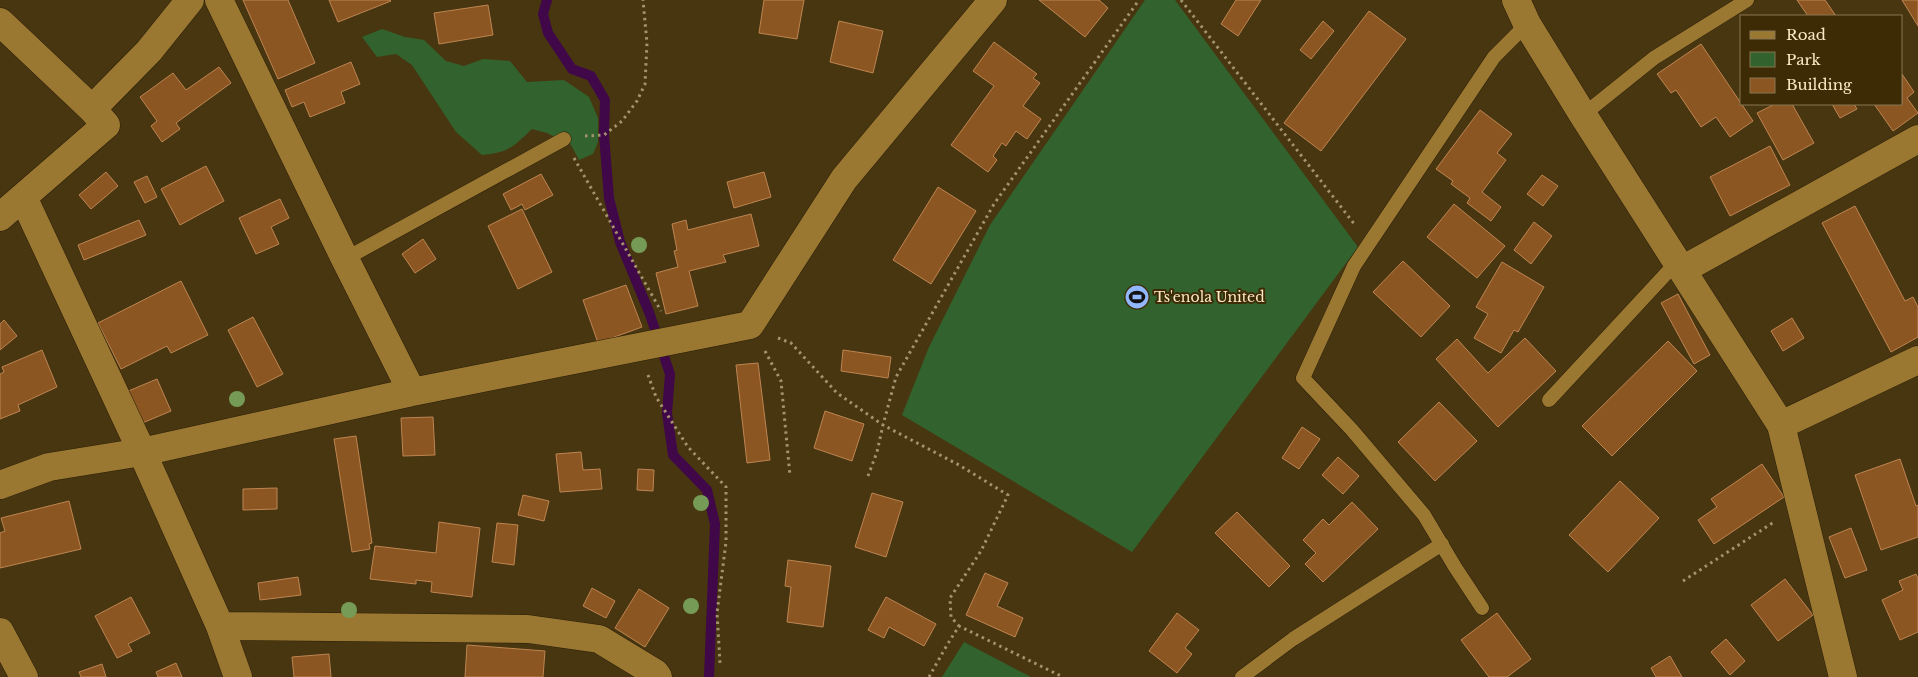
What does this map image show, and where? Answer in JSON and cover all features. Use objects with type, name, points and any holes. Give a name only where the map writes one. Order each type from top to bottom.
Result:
[{"type":"street","points":[[92,109],[149,51],[190,0]]},
{"type":"street","points":[[220,0],[345,259],[412,392]]},
{"type":"street","points":[[0,485],[49,468],[142,452],[412,392],[750,325],[844,179],[992,0]]},
{"type":"street","points":[[1516,0],[1527,24],[1583,115],[1781,425],[1843,677]]},
{"type":"street","points":[[0,22],[92,109],[106,125],[0,217]]},
{"type":"street","points":[[1679,267],[1918,139]]},
{"type":"street","points":[[23,197],[142,452],[220,626],[238,677]]},
{"type":"street","points":[[1781,425],[1918,360]]},
{"type":"street","points":[[220,626],[528,629],[599,638],[655,673],[658,677]]},
{"type":"street","points":[[0,632],[24,677]]},
{"type":"lane","points":[[1583,115],[1654,58],[1747,0]]},
{"type":"lane","points":[[1482,608],[1424,514],[1352,430],[1303,378],[1354,266],[1494,57],[1527,24]]},
{"type":"lane","points":[[345,259],[564,138]]},
{"type":"lane","points":[[1549,400],[1679,267]]},
{"type":"lane","points":[[1242,677],[1293,639],[1442,544]]},
{"type":"path","points":[[643,0],[647,43],[645,84],[637,101],[622,120],[604,134],[564,138],[589,187],[678,340]]},
{"type":"path","points":[[868,476],[877,452],[882,425],[896,377],[994,204],[1139,0]]},
{"type":"path","points":[[1181,0],[1370,243]]},
{"type":"path","points":[[750,325],[790,343],[837,393],[882,425],[959,465],[1008,495],[981,551],[950,598],[951,617],[959,626],[1063,677]]},
{"type":"path","points":[[750,325],[782,381],[790,476]]},
{"type":"path","points":[[638,348],[656,397],[688,447],[726,487],[726,542],[717,613],[720,663]]},
{"type":"path","points":[[1683,581],[1780,518],[1802,512]]},
{"type":"path","points":[[929,677],[946,645],[959,626]]},
{"type":"green space","name":"Ts'enola United","points":[[1145,0],[1175,0],[1358,247],[1132,552],[902,415],[929,347],[990,225]]},
{"type":"green space","points":[[382,29],[405,37],[424,40],[446,61],[464,66],[483,59],[510,61],[527,82],[564,80],[589,97],[598,118],[598,142],[593,154],[579,160],[571,145],[547,133],[532,129],[510,148],[498,153],[482,155],[456,132],[412,65],[396,54],[377,57],[362,37]]},
{"type":"green space","points":[[964,642],[1031,677],[942,677]]},
{"type":"building","points":[[243,0],[288,0],[315,63],[278,79]]},
{"type":"building","points":[[329,0],[390,0],[391,1],[338,22]]},
{"type":"building","points":[[764,0],[804,0],[797,39],[759,33]]},
{"type":"building","points":[[1039,0],[1099,0],[1108,8],[1085,37]]},
{"type":"building","points":[[1236,0],[1261,0],[1238,36],[1221,24]]},
{"type":"building","points":[[1797,0],[1825,0],[1835,15],[1807,15]]},
{"type":"building","points":[[1902,0],[1918,0],[1918,26]]},
{"type":"building","points":[[488,5],[493,35],[439,44],[434,13]]},
{"type":"building","points":[[1369,11],[1406,39],[1321,151],[1284,123]]},
{"type":"building","points":[[839,21],[883,31],[873,73],[830,62]]},
{"type":"building","points":[[1323,21],[1334,31],[1311,59],[1300,50]]},
{"type":"building","points":[[994,42],[1037,74],[1033,78],[1040,83],[1023,106],[1041,119],[1027,139],[1016,131],[1006,146],[1002,143],[993,156],[997,160],[988,172],[951,145],[994,86],[973,71]]},
{"type":"building","points":[[1701,44],[1740,102],[1740,105],[1742,105],[1753,121],[1730,137],[1716,117],[1701,127],[1676,90],[1671,93],[1657,74]]},
{"type":"building","points":[[351,62],[360,84],[341,92],[345,103],[310,117],[304,102],[292,107],[285,90]]},
{"type":"building","points":[[219,67],[231,83],[176,123],[180,129],[162,142],[151,126],[157,121],[140,97],[173,73],[186,90]]},
{"type":"building","points":[[1903,76],[1914,92],[1907,98],[1918,113],[1893,131],[1875,105],[1903,105]]},
{"type":"building","points":[[1773,105],[1793,105],[1814,143],[1783,160],[1757,113]]},
{"type":"building","points":[[1833,105],[1855,105],[1857,109],[1840,118]]},
{"type":"building","points":[[1480,110],[1512,134],[1497,153],[1506,160],[1482,192],[1501,207],[1491,221],[1467,203],[1470,198],[1451,184],[1453,181],[1436,169]]},
{"type":"building","points":[[1770,146],[1790,185],[1730,216],[1710,177]]},
{"type":"building","points":[[206,166],[224,201],[180,225],[161,189]]},
{"type":"building","points":[[106,172],[118,186],[91,209],[79,195]]},
{"type":"building","points":[[764,172],[771,197],[734,208],[727,182]]},
{"type":"building","points":[[541,174],[553,195],[525,210],[522,204],[511,210],[503,194]]},
{"type":"building","points":[[1542,175],[1558,186],[1543,206],[1527,194]]},
{"type":"building","points":[[147,176],[157,197],[145,203],[134,182]]},
{"type":"building","points":[[938,187],[976,211],[931,284],[893,260]]},
{"type":"building","points":[[280,199],[289,218],[271,227],[279,244],[256,254],[239,218]]},
{"type":"building","points":[[1454,204],[1505,246],[1477,278],[1427,237]]},
{"type":"building","points":[[1855,206],[1905,301],[1913,297],[1918,307],[1918,337],[1891,352],[1822,223]]},
{"type":"building","points":[[522,209],[552,272],[518,289],[488,226]]},
{"type":"building","points":[[751,214],[759,246],[723,255],[726,262],[689,271],[698,306],[666,314],[656,273],[678,267],[674,251],[677,250],[672,224],[686,220],[688,230]]},
{"type":"building","points":[[139,220],[146,235],[84,260],[78,245]]},
{"type":"building","points":[[1534,222],[1552,236],[1531,264],[1514,250]]},
{"type":"building","points":[[423,239],[436,259],[415,273],[402,254]]},
{"type":"building","points":[[1403,261],[1450,306],[1421,337],[1373,292]]},
{"type":"building","points":[[1502,262],[1544,287],[1518,332],[1514,330],[1501,353],[1474,338],[1488,314],[1476,307]]},
{"type":"building","points":[[181,281],[208,335],[171,353],[167,346],[121,369],[98,323]]},
{"type":"building","points":[[626,285],[642,327],[598,343],[583,300]]},
{"type":"building","points":[[1678,294],[1710,355],[1694,364],[1661,303]]},
{"type":"building","points":[[253,317],[283,374],[257,387],[228,330]]},
{"type":"building","points":[[1792,318],[1804,338],[1783,351],[1771,331]]},
{"type":"building","points":[[4,320],[17,336],[0,350],[0,324]]},
{"type":"building","points":[[1525,338],[1556,371],[1498,427],[1436,359],[1457,339],[1488,373]]},
{"type":"building","points":[[1668,341],[1697,371],[1612,456],[1582,426]]},
{"type":"building","points":[[42,350],[57,387],[18,405],[20,411],[0,419],[0,374],[4,372],[2,367]]},
{"type":"building","points":[[843,350],[891,357],[888,378],[841,371]]},
{"type":"building","points":[[758,363],[770,460],[747,463],[736,365]]},
{"type":"building","points":[[157,379],[171,411],[140,424],[126,392]]},
{"type":"building","points":[[1439,402],[1477,441],[1435,481],[1398,442]]},
{"type":"building","points":[[825,411],[864,424],[852,461],[814,448]]},
{"type":"building","points":[[433,417],[435,455],[403,456],[401,418]]},
{"type":"building","points":[[1302,427],[1320,439],[1299,469],[1282,458]]},
{"type":"building","points":[[356,436],[372,543],[369,544],[370,549],[352,552],[334,439]]},
{"type":"building","points":[[581,452],[583,470],[600,469],[602,489],[560,492],[556,454]]},
{"type":"building","points":[[1338,457],[1359,476],[1343,494],[1322,475]]},
{"type":"building","points":[[1900,459],[1916,506],[1918,505],[1918,537],[1881,550],[1855,475]]},
{"type":"building","points":[[1762,464],[1784,497],[1714,544],[1698,520],[1717,507],[1711,499]]},
{"type":"building","points":[[638,469],[654,470],[653,491],[637,490]]},
{"type":"building","points":[[1620,481],[1659,518],[1608,572],[1569,535]]},
{"type":"building","points":[[277,488],[277,509],[243,510],[243,489]]},
{"type":"building","points":[[872,493],[903,502],[886,557],[855,547]]},
{"type":"building","points":[[523,495],[549,501],[544,521],[518,515]]},
{"type":"building","points":[[69,501],[81,549],[0,568],[0,533],[5,531],[1,518]]},
{"type":"building","points":[[1352,502],[1378,529],[1323,582],[1305,564],[1316,553],[1303,540],[1323,519],[1329,525]]},
{"type":"building","points":[[1237,512],[1290,566],[1269,587],[1215,533]]},
{"type":"building","points":[[439,522],[480,528],[472,597],[431,592],[432,582],[416,580],[416,584],[370,579],[375,546],[436,553]]},
{"type":"building","points":[[497,523],[518,525],[514,565],[492,562]]},
{"type":"building","points":[[1851,528],[1867,570],[1845,578],[1829,537]]},
{"type":"building","points":[[788,560],[831,566],[823,627],[787,622],[791,587],[785,586]]},
{"type":"building","points":[[985,573],[1008,583],[997,606],[1023,618],[1015,637],[966,615]]},
{"type":"building","points":[[1916,574],[1918,579],[1918,632],[1900,640],[1882,600],[1903,590],[1899,581]]},
{"type":"building","points":[[298,577],[301,595],[260,600],[258,583]]},
{"type":"building","points":[[1785,579],[1813,615],[1778,641],[1751,605]]},
{"type":"building","points":[[592,588],[615,601],[606,618],[583,606]]},
{"type":"building","points":[[639,589],[669,608],[645,647],[615,628]]},
{"type":"building","points":[[131,597],[150,633],[128,644],[132,651],[117,658],[95,616]]},
{"type":"building","points":[[886,597],[936,624],[924,646],[889,627],[884,638],[868,630]]},
{"type":"building","points":[[1177,613],[1199,630],[1185,648],[1192,654],[1177,673],[1149,651]]},
{"type":"building","points":[[1497,613],[1531,659],[1507,677],[1489,677],[1461,640]]},
{"type":"building","points":[[1726,639],[1745,661],[1730,675],[1711,652]]},
{"type":"building","points":[[467,645],[545,651],[543,677],[465,677]]},
{"type":"building","points":[[329,654],[331,677],[294,677],[292,657]]},
{"type":"building","points":[[1670,656],[1682,677],[1656,677],[1651,668]]},
{"type":"building","points":[[176,663],[182,677],[158,677],[156,672]]},
{"type":"building","points":[[102,664],[106,677],[81,677],[79,672]]},
{"type":"waterway","points":[[547,0],[543,14],[548,33],[572,69],[591,76],[605,100],[604,135],[609,198],[620,242],[649,312],[670,374],[667,413],[673,455],[707,490],[715,524],[709,677]]},
{"type":"place","name":"Ts'enola United","points":[[1137,297]]}]
